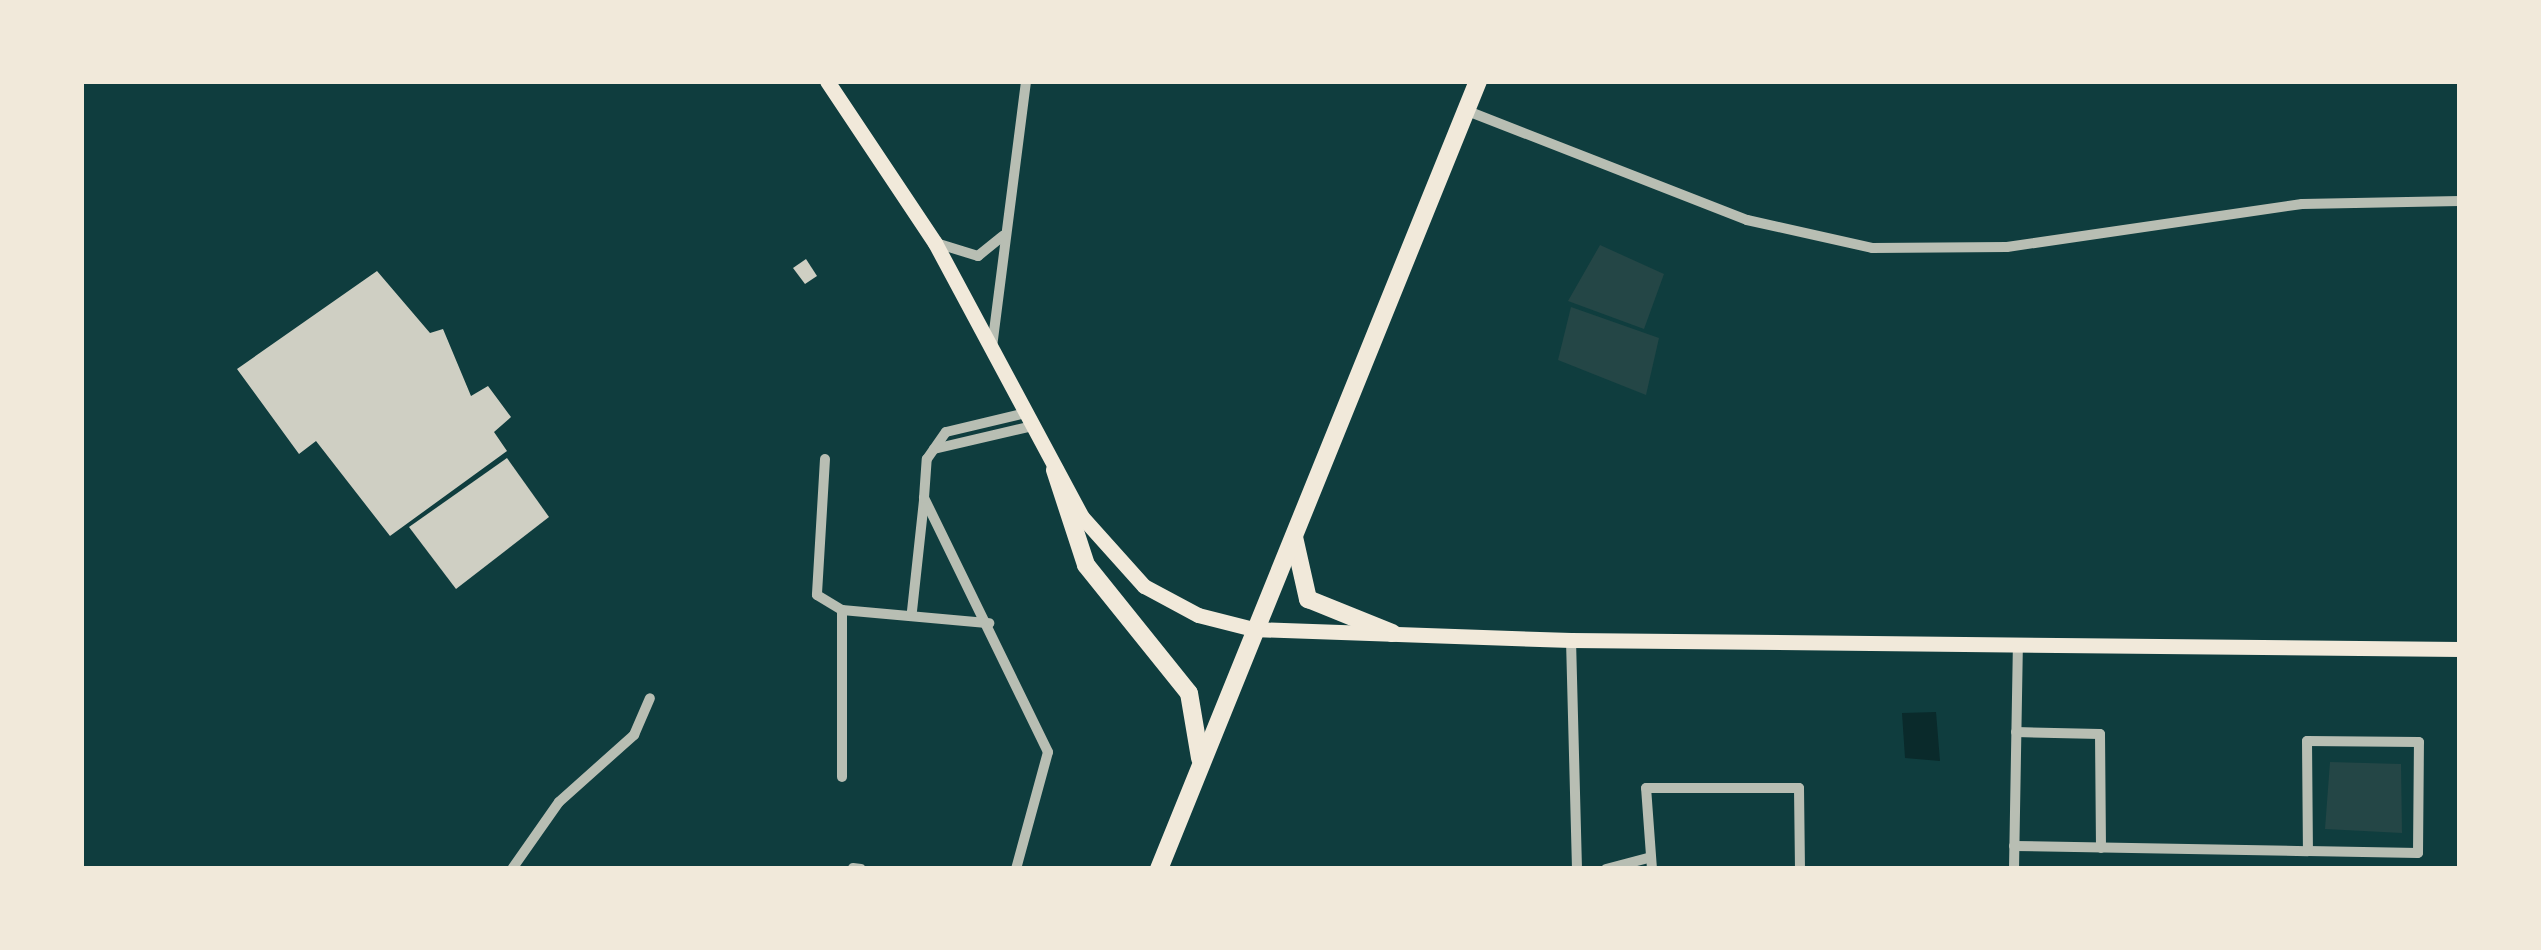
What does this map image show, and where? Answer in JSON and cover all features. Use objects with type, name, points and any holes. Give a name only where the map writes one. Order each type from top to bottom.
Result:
[{"type":"main road","points":[[827,81],[934,243],[1055,470],[1102,546],[1144,586],[1253,629],[2018,649],[2460,650]]},
{"type":"main road","points":[[1160,869],[1294,525],[1478,81]]},
{"type":"main road","points":[[1055,470],[1086,565],[1189,692],[1201,760]]},
{"type":"main road","points":[[1294,525],[1308,599],[1392,633]]},
{"type":"street","points":[[992,347],[1026,81]]},
{"type":"street","points":[[1465,110],[1747,220],[1872,248],[2007,247],[2302,204],[2460,201]]},
{"type":"street","points":[[934,243],[978,256],[1005,234]]},
{"type":"street","points":[[912,611],[934,449],[964,428],[1029,419]]},
{"type":"street","points":[[934,449],[969,443],[1029,419]]},
{"type":"street","points":[[964,428],[969,443]]},
{"type":"street","points":[[825,460],[817,595],[842,610],[912,611],[989,622]]},
{"type":"street","points":[[924,498],[989,622],[1048,752],[1017,869]]},
{"type":"street","points":[[842,610],[842,777]]},
{"type":"street","points":[[1571,640],[1577,869]]},
{"type":"street","points":[[2014,869],[2018,649]]},
{"type":"street","points":[[512,869],[559,802],[634,735],[650,698]]},
{"type":"street","points":[[2016,732],[2100,734],[2102,848]]},
{"type":"street","points":[[2014,846],[2418,853],[2419,742],[2307,741],[2308,851]]},
{"type":"street","points":[[1606,869],[1650,864],[1646,788],[1799,788],[1800,869]]},
{"type":"shaded area","points":[[1600,245],[1664,274],[1644,329],[1568,301]]},
{"type":"shaded area","points":[[1571,307],[1659,338],[1646,395],[1558,360]]},
{"type":"shaded area","points":[[1936,712],[1940,761],[1905,758],[1902,713]]},
{"type":"shaded area","points":[[2330,762],[2401,764],[2402,833],[2325,829]]},
{"type":"building","points":[[806,259],[817,276],[805,284],[793,268]]},
{"type":"building","points":[[377,271],[430,333],[443,329],[471,396],[488,386],[511,417],[494,432],[507,451],[390,536],[316,441],[299,454],[237,369]]},
{"type":"building","points":[[507,458],[549,517],[456,589],[409,527]]}]
